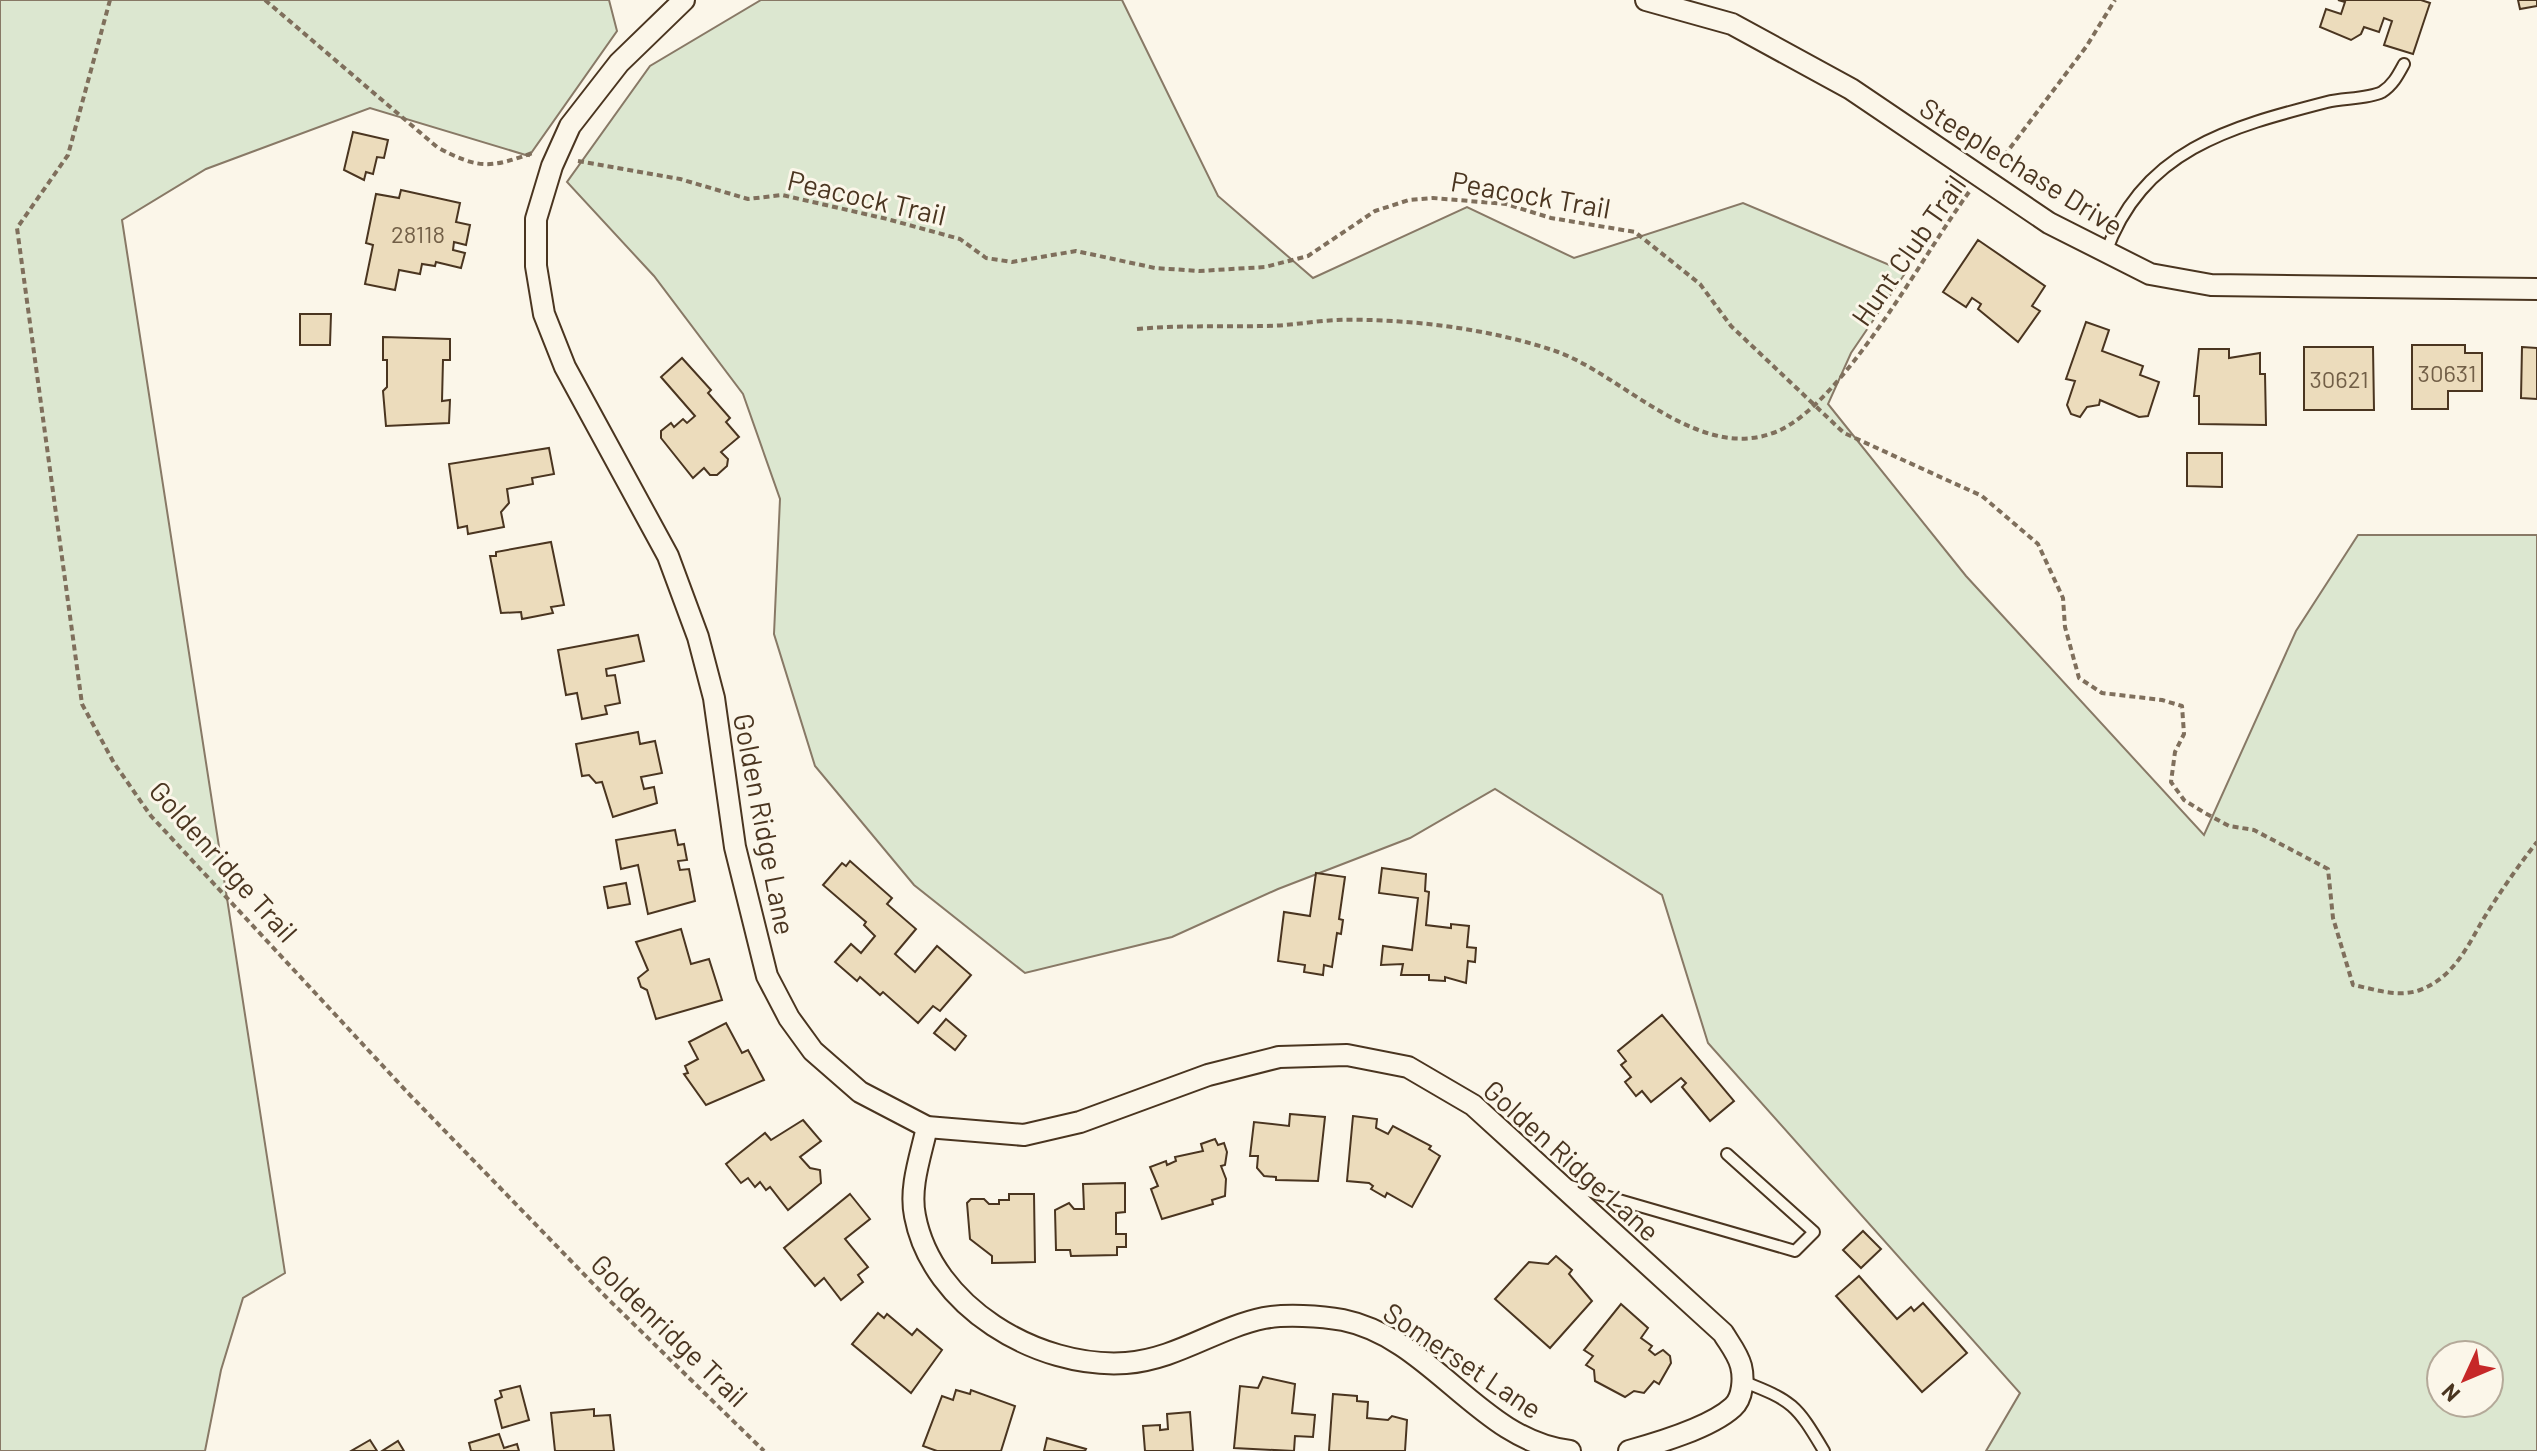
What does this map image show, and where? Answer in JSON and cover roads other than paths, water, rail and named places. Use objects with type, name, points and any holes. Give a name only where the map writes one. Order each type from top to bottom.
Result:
[{"type":"street","name":"Golden Ridge Lane","points":[[684,0],[590,96],[556,155],[536,219],[536,266],[544,314],[565,367],[668,556],[698,637],[714,698],[735,847],[767,976],[789,1018],[813,1051],[860,1092],[927,1127],[1024,1135],[1080,1122],[1208,1075],[1279,1057],[1347,1055],[1408,1067],[1473,1105],[1723,1333],[1739,1358],[1742,1381]]},
{"type":"street","name":"Steeplechase Drive","points":[[1646,0],[1732,24],[1851,89],[2049,223],[2105,255],[2150,274],[2211,285],[2537,289]]},
{"type":"street","name":"Somerset Lane","points":[[927,1127],[913,1189],[914,1213],[924,1252],[957,1296],[1010,1337],[1064,1358],[1125,1363],[1172,1355],[1264,1318],[1339,1319],[1373,1328],[1421,1357],[1517,1434],[1554,1449],[1570,1451]]},
{"type":"street","points":[[1629,1451],[1660,1443],[1733,1407],[1740,1395],[1742,1381]]},
{"type":"lane","points":[[2105,255],[2128,205],[2159,169],[2186,150],[2257,120],[2350,96],[2379,94],[2394,83],[2404,64]]},
{"type":"lane","points":[[1561,1183],[1795,1251],[1814,1232],[1727,1154]]},
{"type":"lane","points":[[1742,1381],[1786,1398],[1798,1408],[1824,1451]]}]
